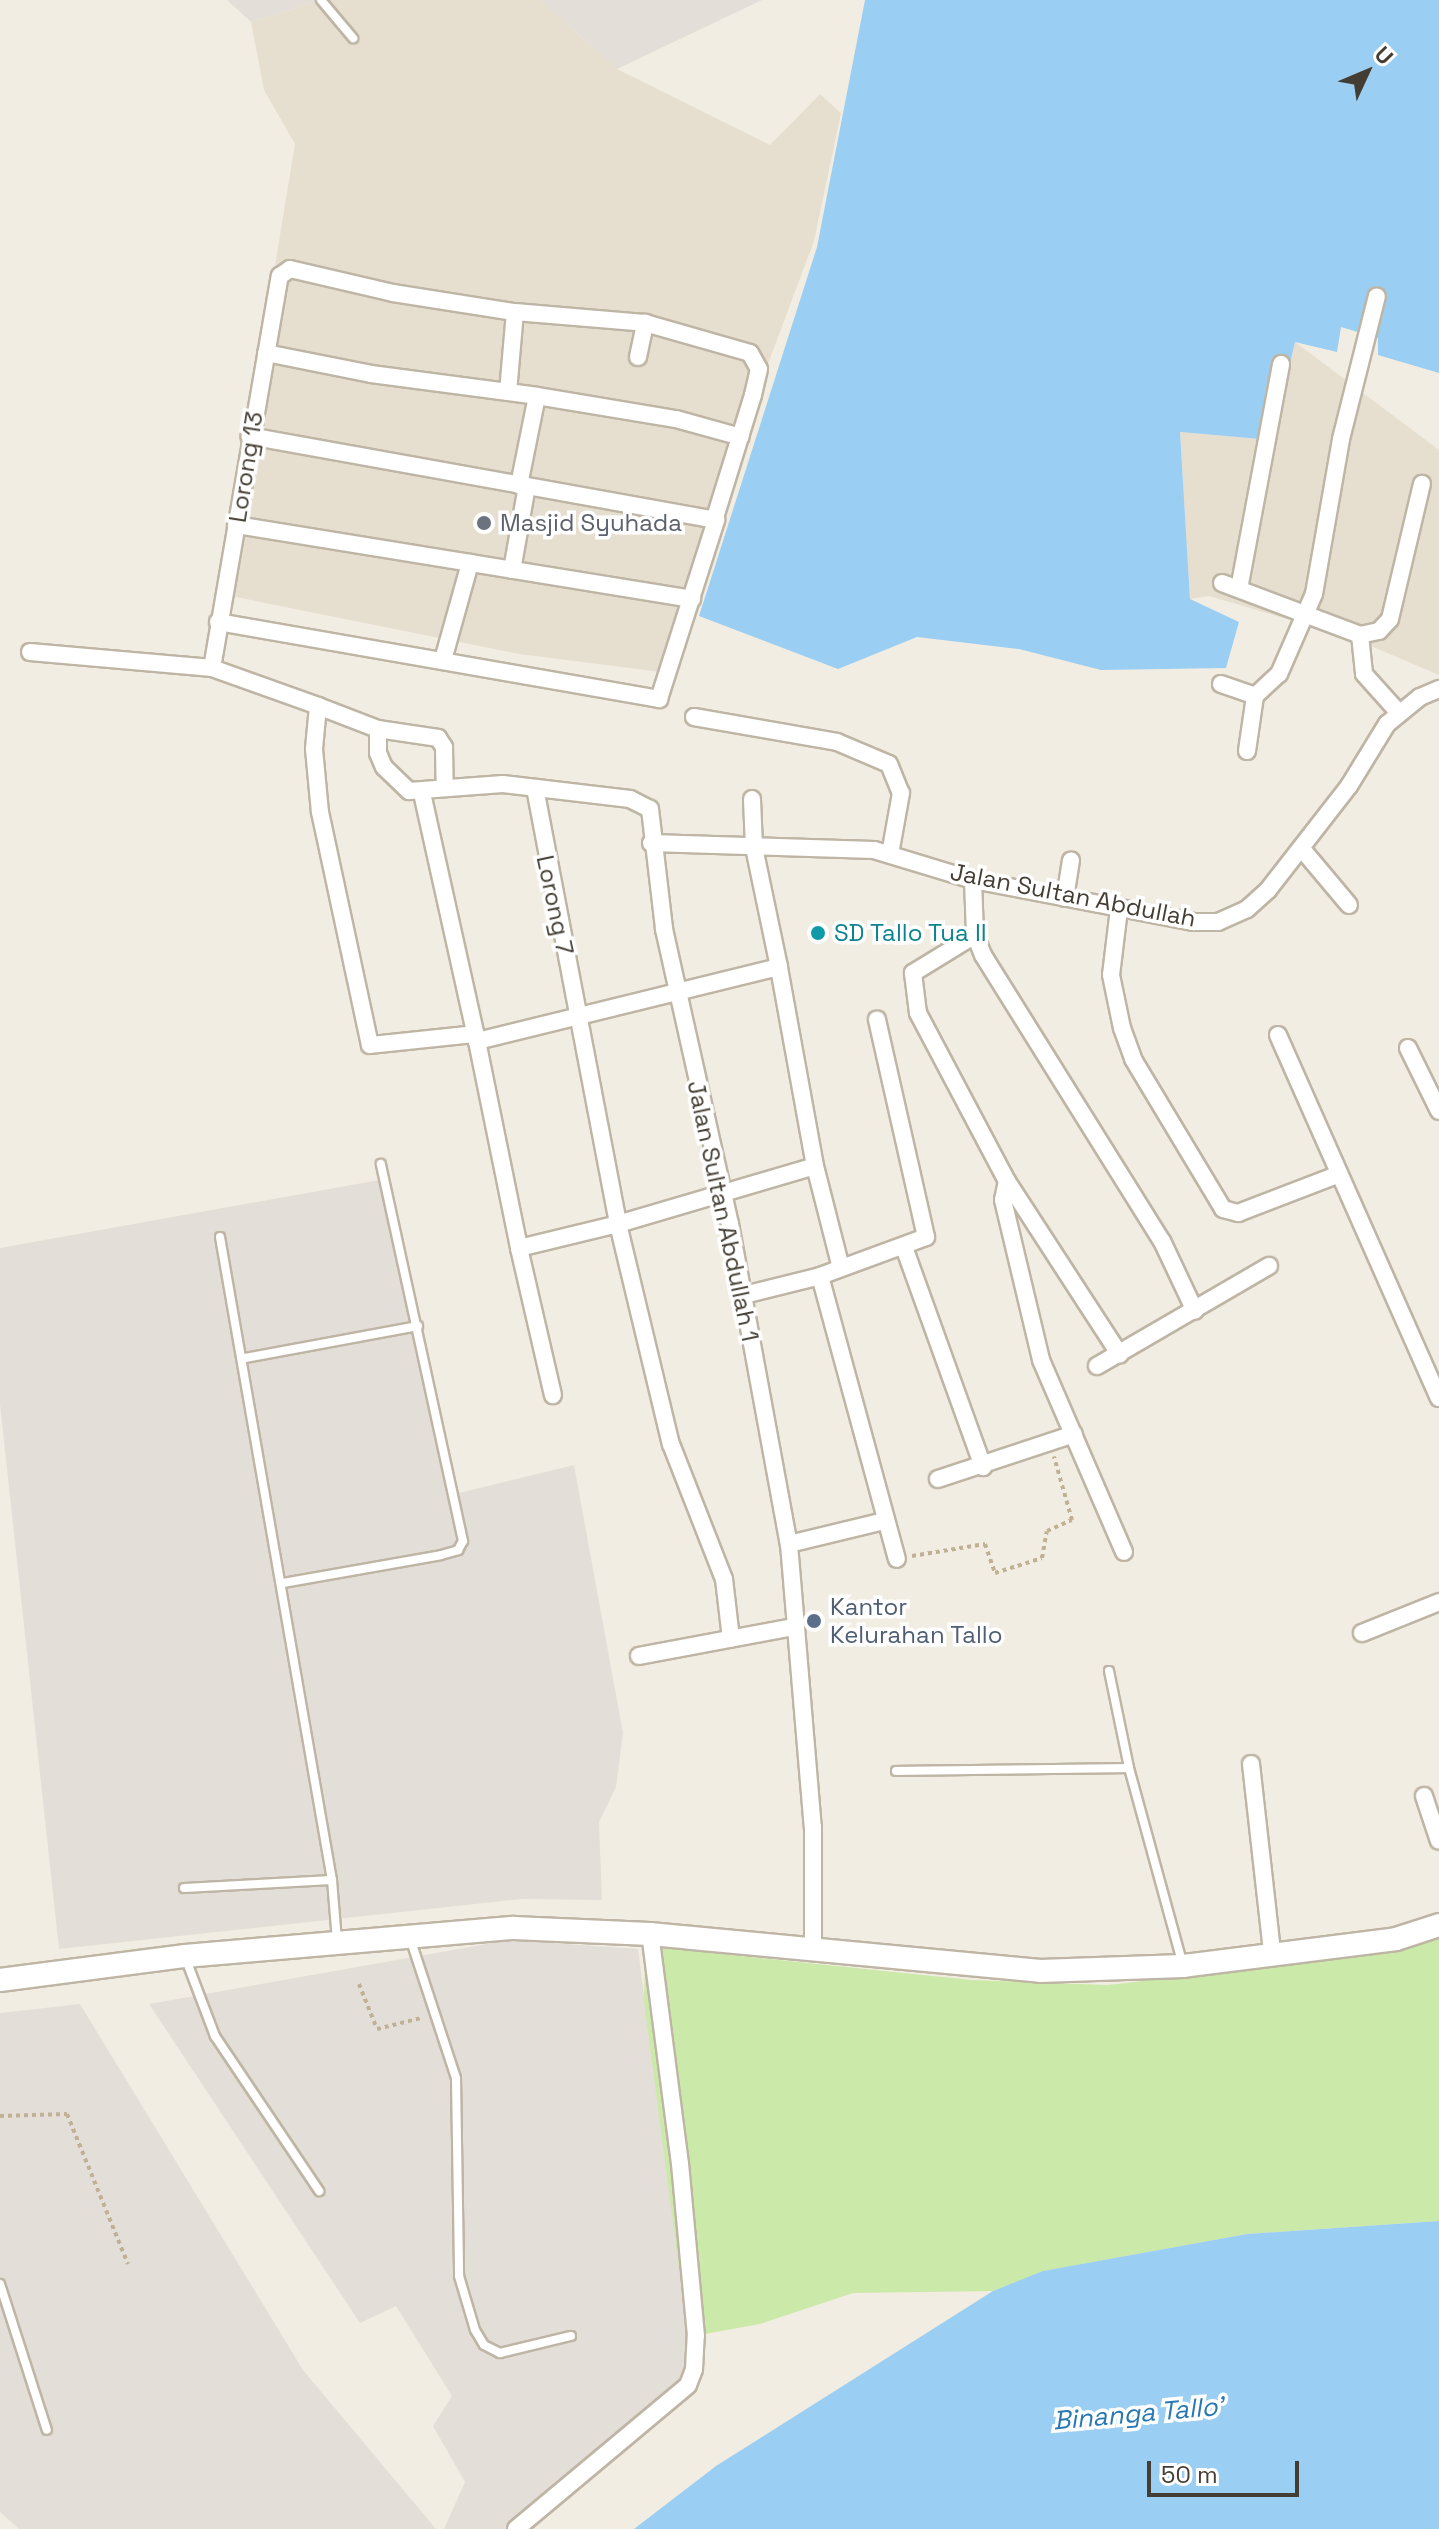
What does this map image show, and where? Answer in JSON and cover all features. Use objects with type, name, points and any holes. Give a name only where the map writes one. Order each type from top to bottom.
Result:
[{"type":"street","name":"Lorong 13","points":[[212,668],[249,436],[280,276],[288,270],[515,312]]},
{"type":"street","points":[[1247,751],[1255,696],[1279,674],[1308,615],[1329,531],[1353,382],[1377,296]]},
{"type":"street","points":[[218,622],[659,699],[741,437],[759,369],[755,356],[645,323],[515,312],[508,392]]},
{"type":"street","points":[[638,357],[645,323]]},
{"type":"street","points":[[266,353],[676,419],[741,437]]},
{"type":"street","points":[[1239,589],[1281,364]]},
{"type":"street","points":[[512,570],[537,396]]},
{"type":"street","points":[[249,436],[715,518]]},
{"type":"street","points":[[1222,583],[1360,635],[1379,631],[1390,619],[1422,484]]},
{"type":"street","points":[[236,525],[692,599]]},
{"type":"street","points":[[443,660],[470,563]]},
{"type":"street","points":[[1360,635],[1364,674],[1399,713]]},
{"type":"street","points":[[30,652],[212,668],[378,729],[438,738],[444,747],[445,786]]},
{"type":"street","points":[[1221,684],[1255,696]]},
{"type":"street","name":"Jalan Sultan Abdullah","points":[[651,843],[890,854],[973,880],[1119,909],[1193,922],[1230,918],[1268,890],[1302,849],[1399,713],[1439,689]]},
{"type":"street","points":[[318,706],[314,749],[322,825],[370,1045],[380,1048],[476,1038],[580,1020],[679,991],[779,967]]},
{"type":"street","points":[[694,717],[837,742],[889,764],[901,793],[890,854]]},
{"type":"street","points":[[378,729],[378,753],[390,777],[409,791],[422,793],[553,1395]]},
{"type":"street","name":"Jalan Sultan Abdullah 1","points":[[422,793],[445,786],[535,788],[643,803],[652,816],[651,843],[679,991],[723,1192],[740,1296],[789,1544],[813,1827],[813,1952]]},
{"type":"street","name":"Lorong 7","points":[[535,788],[618,1224],[671,1444],[724,1579],[731,1639]]},
{"type":"street","points":[[752,799],[754,847],[815,1166],[841,1268]]},
{"type":"street","points":[[1302,849],[1349,905]]},
{"type":"street","points":[[1065,898],[1071,860]]},
{"type":"street","points":[[973,880],[975,935],[1005,994],[1162,1241],[1195,1311]]},
{"type":"street","points":[[1119,909],[1111,975],[1122,1028],[1133,1059],[1223,1209],[1238,1213],[1337,1175]]},
{"type":"street","points":[[975,935],[913,973],[916,1008],[1007,1181],[1120,1355]]},
{"type":"street","points":[[740,1296],[820,1276],[923,1240],[927,1228],[877,1019]]},
{"type":"street","points":[[1278,1035],[1337,1175],[1420,1345],[1439,1398]]},
{"type":"street","points":[[1408,1048],[1439,1111]]},
{"type":"street","points":[[519,1248],[618,1224],[815,1166]]},
{"type":"street","points":[[1007,1181],[1003,1200],[1037,1345],[1124,1552]]},
{"type":"street","points":[[904,1247],[983,1467]]},
{"type":"street","points":[[1097,1366],[1269,1266]]},
{"type":"street","points":[[820,1276],[884,1521],[897,1559]]},
{"type":"street","points":[[938,1479],[983,1467],[1074,1434]]},
{"type":"street","points":[[789,1544],[884,1521]]},
{"type":"street","points":[[1362,1633],[1439,1602]]},
{"type":"street","points":[[639,1656],[794,1627]]},
{"type":"street","points":[[1251,1764],[1272,1952]]},
{"type":"street","points":[[1424,1796],[1439,1841]]},
{"type":"street","points":[[0,1980],[185,1956],[514,1928],[650,1934],[813,1952],[1040,1971],[1183,1966],[1272,1952],[1396,1939],[1439,1925]]},
{"type":"street","points":[[516,2529],[688,2385],[694,2369],[696,2336],[682,2179],[650,1934]]},
{"type":"lane","points":[[321,0],[353,38]]},
{"type":"lane","points":[[283,1583],[441,1555],[461,1546],[462,1521],[381,1164]]},
{"type":"lane","points":[[220,1237],[245,1358],[283,1583],[332,1880],[337,1945]]},
{"type":"lane","points":[[245,1358],[418,1326]]},
{"type":"lane","points":[[1109,1671],[1129,1768],[1183,1966]]},
{"type":"lane","points":[[896,1771],[1129,1768]]},
{"type":"lane","points":[[184,1888],[332,1880]]},
{"type":"lane","points":[[410,1937],[458,2093],[459,2276],[475,2330],[488,2349],[500,2353],[571,2336]]},
{"type":"lane","points":[[185,1956],[215,2036],[319,2191]]},
{"type":"lane","points":[[0,2284],[47,2430]]},
{"type":"path","points":[[897,1559],[985,1544],[995,1573],[1042,1558],[1047,1531],[1072,1520],[1050,1443]]},
{"type":"path","points":[[359,1984],[377,2029],[435,2014]]},
{"type":"path","points":[[0,2116],[67,2114],[128,2264]]},
{"type":"shaded area","points":[[227,0],[322,0],[251,22]]},
{"type":"shaded area","points":[[322,0],[540,0],[617,69],[770,145],[820,94],[841,113],[814,241],[738,444],[669,673],[519,654],[221,594],[295,144],[264,90],[251,22]]},
{"type":"shaded area","points":[[540,0],[762,0],[617,69]]},
{"type":"shaded area","points":[[1295,342],[1439,450],[1439,675],[1352,638],[1209,596],[1190,599],[1180,432],[1273,440]]},
{"type":"shaded area","points":[[385,1179],[459,1493],[574,1465],[623,1733],[616,1787],[599,1822],[602,1900],[522,1899],[59,1949],[0,1404],[0,1248]]},
{"type":"shaded area","points":[[509,1940],[638,1949],[690,2352],[684,2377],[507,2529],[444,2529],[465,2482],[433,2426],[452,2396],[396,2306],[360,2323],[149,2004]]},
{"type":"shaded area","points":[[80,2004],[303,2370],[436,2529],[19,2529],[0,2512],[0,2013]]},
{"type":"green space","points":[[1439,1939],[1439,2221],[1247,2234],[1044,2271],[993,2291],[853,2293],[760,2324],[688,2337],[644,2001],[645,1954],[662,1948],[971,1980],[1107,1985],[1287,1965]]},
{"type":"water","points":[[865,0],[1439,0],[1439,373],[1378,355],[1378,338],[1341,327],[1337,352],[1295,342],[1273,440],[1180,432],[1190,599],[1239,622],[1226,668],[1101,670],[1019,649],[917,637],[838,669],[699,616],[817,247]]},
{"type":"water","name":"Binanga Tallo'","points":[[1439,2221],[1439,2529],[634,2529],[716,2466],[993,2291],[1043,2271],[1247,2234]]},
{"type":"place","name":"Masjid Syuhada","points":[[484,523]]},
{"type":"place","name":"SD Tallo Tua II","points":[[818,933]]},
{"type":"place","name":"Kantor Kelurahan Tallo","points":[[814,1621]]}]
